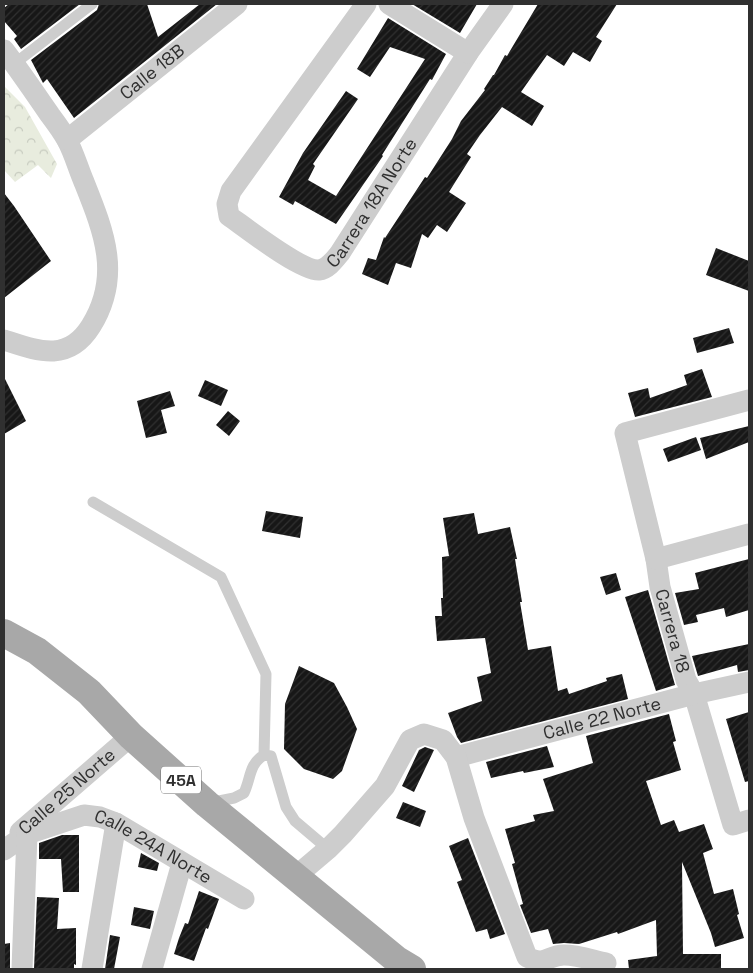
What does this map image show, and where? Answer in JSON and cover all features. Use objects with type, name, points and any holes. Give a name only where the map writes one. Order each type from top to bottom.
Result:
[{"type":"main road","name":"45A","points":[[4,633],[37,652],[89,692],[131,736],[207,804],[398,960],[412,969]]},
{"type":"street","name":"Calle 18B","points":[[67,140],[237,4]]},
{"type":"street","name":"Carrera 18A Norte","points":[[366,4],[231,191],[227,204],[229,216],[280,251],[309,268],[320,270],[329,266],[340,253],[468,54],[503,4]]},
{"type":"street","points":[[389,4],[468,54]]},
{"type":"street","points":[[4,340],[34,350],[55,352],[67,347],[84,337],[103,304],[108,282],[108,262],[105,243],[95,210],[67,140],[9,57]]},
{"type":"street","name":"Carrera 18","points":[[741,823],[694,694],[686,680],[660,587],[656,559],[625,433],[749,400]]},
{"type":"street","points":[[656,559],[749,534]]},
{"type":"street","name":"Calle 22 Norte","points":[[456,756],[694,694],[749,682]]},
{"type":"street","points":[[295,877],[328,850],[384,786],[410,740],[424,734],[443,740],[456,756],[474,818],[527,957],[540,962],[562,955],[606,963]]},
{"type":"street","name":"Calle 25 Norte","points":[[4,848],[131,736]]},
{"type":"street","name":"Calle 24A Norte","points":[[4,848],[27,834],[84,816],[100,817],[116,823],[244,899]]},
{"type":"street","points":[[92,969],[116,823]]},
{"type":"street","points":[[22,969],[27,834]]},
{"type":"street","points":[[152,969],[182,863]]},
{"type":"lane","points":[[9,57],[92,4]]},
{"type":"lane","points":[[93,502],[221,577],[266,674],[264,755]]},
{"type":"lane","points":[[207,804],[234,798],[244,793],[251,770],[257,759],[264,755],[271,756],[286,806],[296,821],[328,850]]},
{"type":"green space","points":[[4,86],[25,107],[57,164],[51,178],[38,165],[15,182],[4,170]]},
{"type":"building","points":[[9,4],[80,4],[21,49],[14,39],[17,36],[4,21],[4,8]]},
{"type":"building","points":[[99,4],[147,4],[158,37],[200,4],[217,4],[74,118],[47,79],[43,83],[31,60],[97,10]]},
{"type":"building","points":[[412,4],[477,4],[460,33]]},
{"type":"building","points":[[538,4],[617,4],[596,37],[602,41],[590,62],[573,52],[564,66],[547,55],[521,92],[544,106],[532,126],[502,107],[480,135],[467,154],[471,157],[449,192],[466,203],[447,232],[437,225],[428,238],[422,234],[411,268],[396,263],[388,285],[362,274],[368,258],[376,260],[384,237],[425,177],[427,178],[461,121],[485,90]]},
{"type":"building","points":[[388,18],[446,54],[432,80],[430,79],[383,156],[336,224],[295,201],[293,205],[279,197],[303,153],[346,91],[358,99],[313,164],[315,166],[308,180],[336,196],[425,59],[390,47],[370,77],[357,69]]},
{"type":"building","points":[[4,193],[51,261],[4,298]]},
{"type":"building","points":[[716,248],[749,261],[749,291],[706,275]]},
{"type":"building","points":[[729,328],[734,343],[697,353],[693,338]]},
{"type":"building","points":[[702,369],[712,397],[635,417],[628,393],[648,388],[650,398],[687,385],[684,375]]},
{"type":"building","points":[[4,377],[26,421],[4,434]]},
{"type":"building","points":[[205,380],[228,390],[221,406],[198,396]]},
{"type":"building","points":[[170,391],[175,406],[161,410],[167,433],[146,438],[137,401]]},
{"type":"building","points":[[228,411],[240,421],[229,436],[216,425]]},
{"type":"building","points":[[749,426],[749,442],[706,459],[700,438]]},
{"type":"building","points":[[696,437],[701,450],[668,462],[663,449]]},
{"type":"building","points":[[266,511],[303,517],[300,538],[262,531]]},
{"type":"building","points":[[474,513],[478,534],[510,527],[517,559],[515,559],[522,602],[520,602],[528,650],[551,646],[558,691],[567,688],[569,694],[607,681],[606,678],[622,674],[628,699],[461,743],[448,713],[482,701],[477,677],[491,673],[485,638],[437,641],[435,616],[442,616],[442,557],[449,556],[443,518]]},
{"type":"building","points":[[749,559],[749,610],[726,617],[724,608],[696,615],[698,622],[684,625],[675,593],[699,589],[695,573]]},
{"type":"building","points":[[616,573],[621,590],[606,595],[600,577]]},
{"type":"building","points":[[648,590],[675,685],[656,691],[625,597]]},
{"type":"building","points":[[749,644],[749,670],[738,672],[737,665],[698,676],[692,656]]},
{"type":"building","points":[[299,666],[334,683],[357,729],[342,771],[333,779],[304,769],[284,749],[285,704]]},
{"type":"building","points":[[749,712],[749,781],[745,782],[726,719]]},
{"type":"building","points":[[669,714],[676,741],[673,742],[681,770],[646,781],[661,825],[674,820],[679,832],[704,824],[713,849],[703,853],[714,894],[733,889],[739,914],[737,915],[744,938],[715,947],[682,862],[683,954],[721,954],[721,969],[629,969],[628,960],[657,956],[656,920],[618,934],[617,932],[579,944],[553,944],[548,929],[531,933],[520,905],[523,904],[512,864],[515,863],[505,829],[535,821],[533,815],[554,811],[543,779],[593,763],[586,736]]},
{"type":"building","points":[[547,746],[554,767],[491,778],[486,762]]},
{"type":"building","points":[[425,747],[434,750],[414,792],[402,786],[419,750]]},
{"type":"building","points":[[403,802],[426,811],[420,827],[396,818]]},
{"type":"building","points":[[62,835],[79,835],[79,892],[63,892],[61,859],[39,859],[39,843]]},
{"type":"building","points":[[468,838],[505,934],[490,939],[487,929],[476,932],[457,882],[462,880],[449,846]]},
{"type":"building","points":[[141,853],[159,863],[157,871],[138,867]]},
{"type":"building","points":[[199,891],[219,899],[194,961],[174,954],[185,923],[188,924]]},
{"type":"building","points":[[37,897],[59,898],[57,929],[76,928],[76,965],[74,964],[74,969],[34,969]]},
{"type":"building","points":[[134,907],[154,911],[150,929],[131,925]]},
{"type":"building","points":[[110,935],[120,937],[114,969],[105,969]]},
{"type":"building","points":[[10,943],[10,969],[4,969],[4,944]]}]
